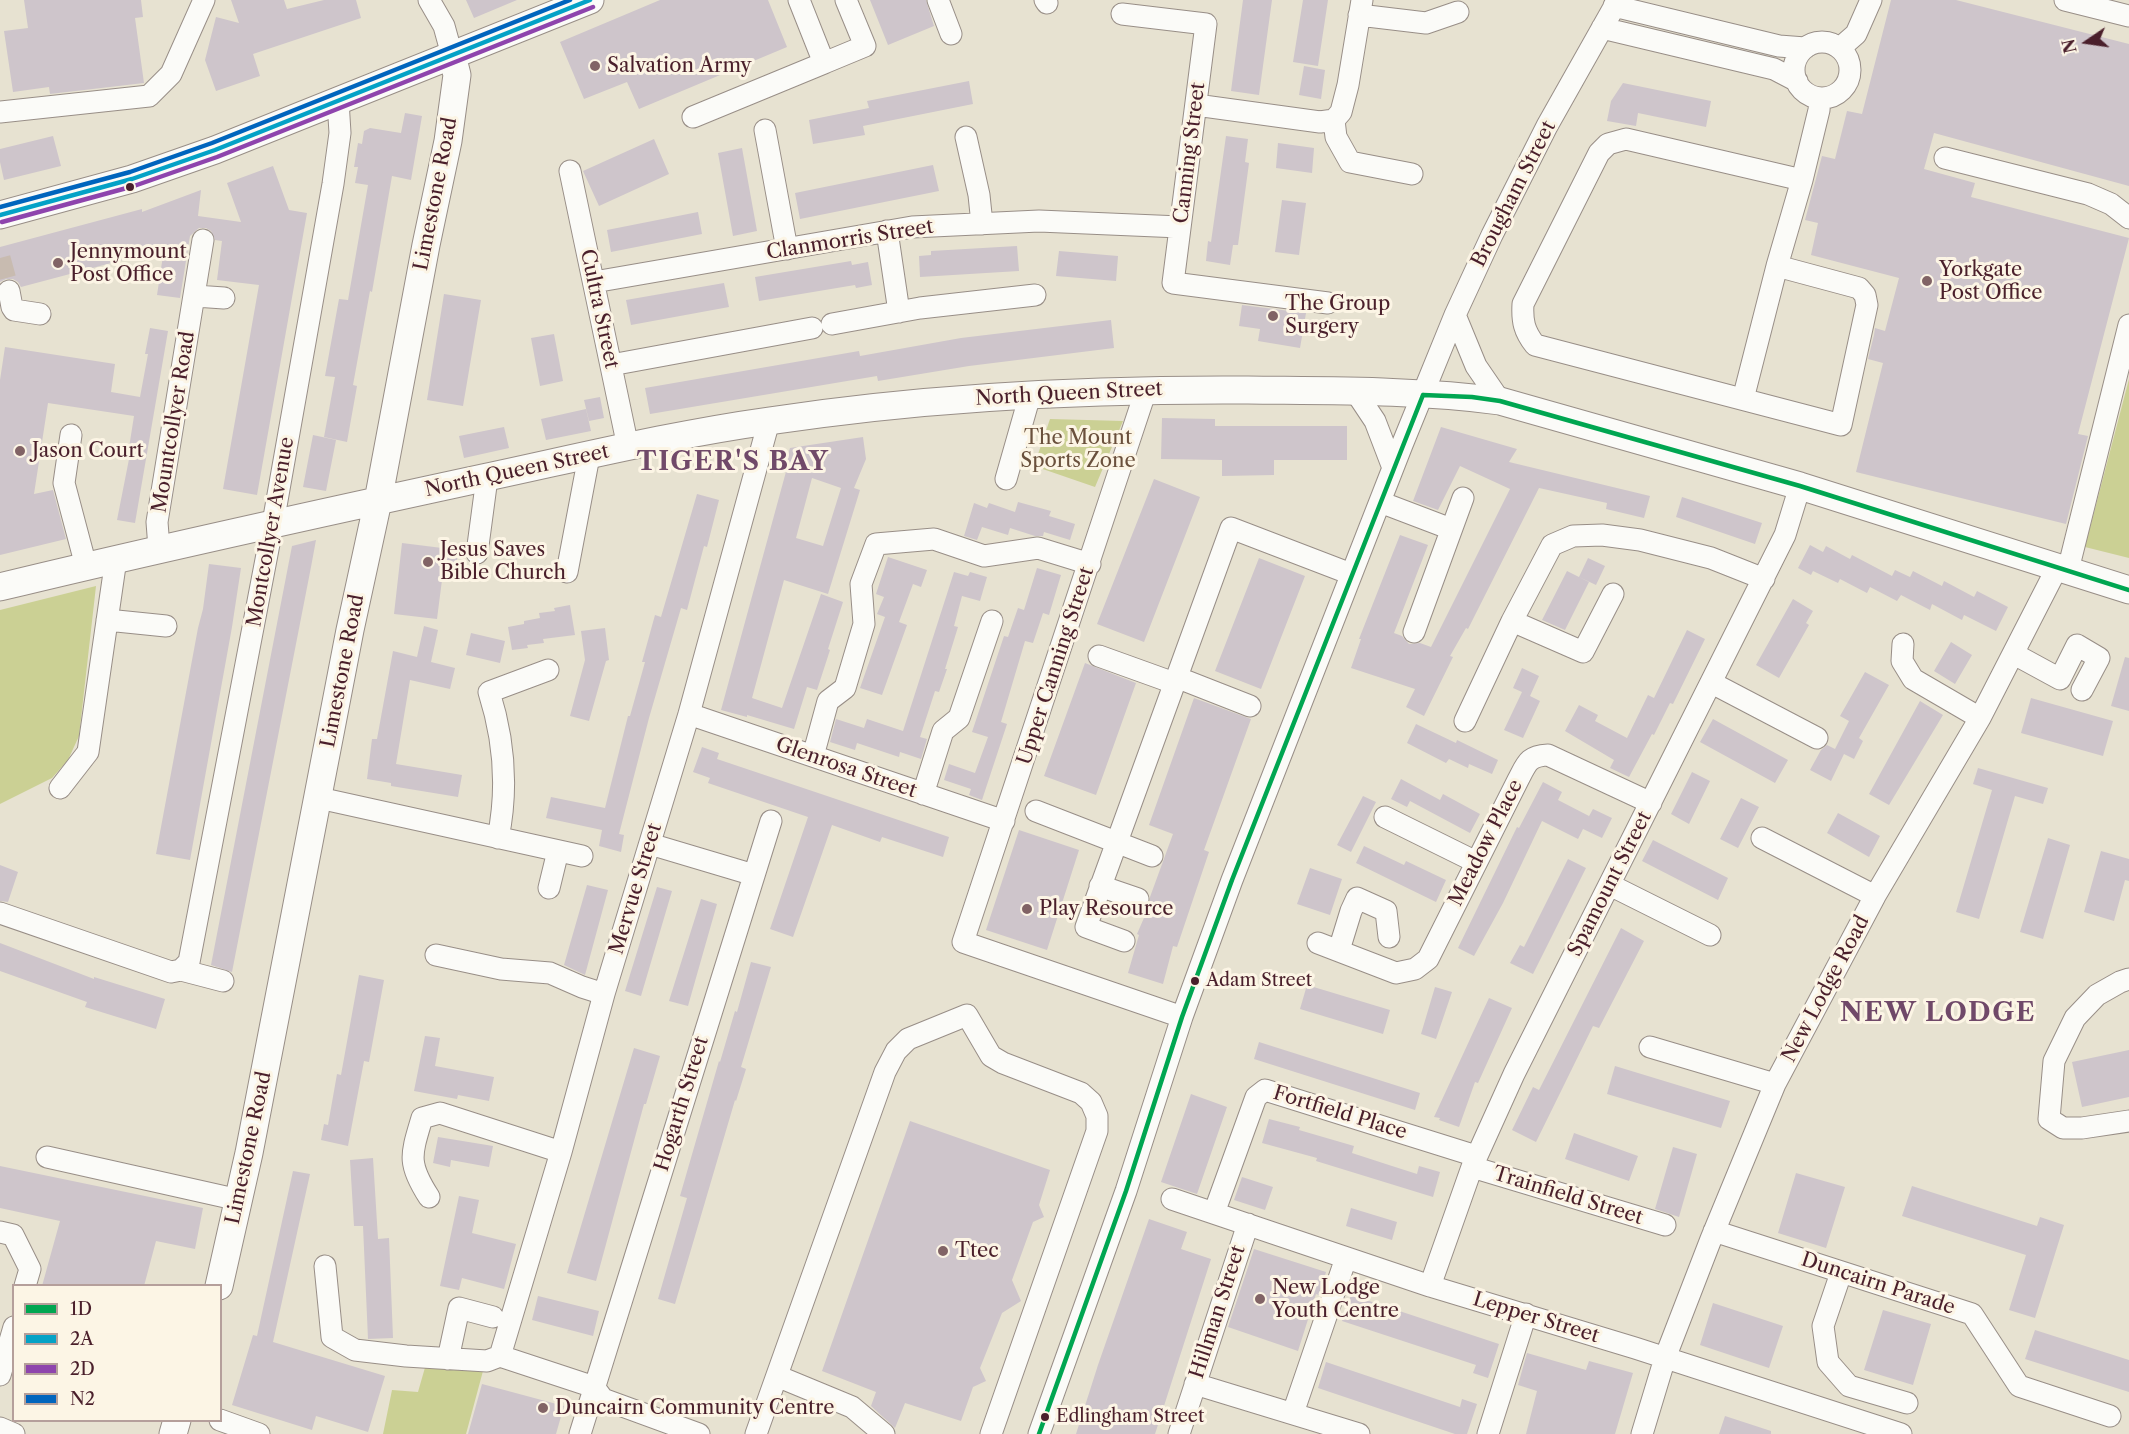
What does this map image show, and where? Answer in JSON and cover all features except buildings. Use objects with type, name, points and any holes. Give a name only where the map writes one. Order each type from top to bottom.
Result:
[{"type":"main road","points":[[0,215],[132,179],[215,150],[590,0]]},
{"type":"main road","name":"Limestone Road","points":[[219,1284],[239,1200],[449,135],[457,75],[452,55]]},
{"type":"main road","name":"North Queen Street","points":[[0,587],[273,523],[628,447],[769,421],[954,399],[1146,390],[1355,391],[1472,397],[1500,401],[1800,486],[2129,590]]},
{"type":"street","points":[[0,112],[149,96],[171,74],[204,0]]},
{"type":"street","points":[[429,0],[444,26],[452,55]]},
{"type":"street","points":[[799,0],[824,63]]},
{"type":"street","points":[[693,117],[865,46],[846,0]]},
{"type":"street","points":[[938,0],[951,34]]},
{"type":"street","points":[[1840,48],[1856,34],[1871,0]]},
{"type":"street","points":[[2065,0],[2129,16]]},
{"type":"street","points":[[1616,3],[1779,46],[1805,48]]},
{"type":"street","name":"Brougham Street","points":[[1039,1434],[1126,1191],[1182,1017],[1232,880],[1393,468],[1455,315],[1492,235],[1547,126],[1616,3]]},
{"type":"street","points":[[1196,105],[1320,122],[1334,120],[1341,112],[1348,85],[1360,8],[1426,23],[1458,12]]},
{"type":"street","name":"Canning Street","points":[[1122,14],[1206,24],[1173,283],[1328,303]]},
{"type":"street","points":[[1602,28],[1774,69],[1797,81]]},
{"type":"street","points":[[1823,42],[1840,48],[1850,64],[1848,82],[1843,90],[1835,95],[1820,98],[1809,95],[1802,89],[1797,81],[1795,63],[1805,48],[1814,43],[1823,42]]},
{"type":"street","points":[[1743,399],[1802,180],[1820,98]]},
{"type":"street","name":"Montcollyer Avenue","points":[[185,966],[273,523],[336,163],[340,133],[338,101]]},
{"type":"street","points":[[1334,120],[1336,137],[1350,162],[1412,174]]},
{"type":"street","points":[[765,130],[787,249]]},
{"type":"street","points":[[966,137],[979,195],[982,224]]},
{"type":"street","points":[[1777,266],[1859,288],[1865,295],[1868,304],[1841,424],[1535,345],[1526,334],[1522,319],[1524,304],[1599,153],[1608,144],[1626,139],[1802,180]]},
{"type":"street","points":[[1945,158],[2088,194],[2111,204],[2129,218]]},
{"type":"street","name":"Cultra Street","points":[[570,171],[628,447]]},
{"type":"street","name":"Clanmorris Street","points":[[594,282],[912,227],[1039,221],[1180,227]]},
{"type":"street","points":[[886,231],[899,312]]},
{"type":"street","name":"Mountcollyer Road","points":[[159,548],[157,522],[203,240]]},
{"type":"street","points":[[9,291],[14,310],[40,314]]},
{"type":"street","points":[[611,365],[899,312],[1035,294]]},
{"type":"street","points":[[195,296],[224,298]]},
{"type":"street","points":[[1455,315],[1476,366],[1500,401]]},
{"type":"street","name":"New Lodge Road","points":[[1642,1434],[1665,1358],[1714,1231],[1775,1084],[1875,896],[1980,718],[2063,568],[2129,325]]},
{"type":"street","name":"Upper Canning Street","points":[[1146,390],[963,942],[1182,1017]]},
{"type":"street","points":[[1355,391],[1375,421],[1393,468]]},
{"type":"street","points":[[1006,479],[1030,394]]},
{"type":"street","name":"Mervue Street","points":[[500,1356],[561,1152],[604,994],[689,714],[769,421]]},
{"type":"street","points":[[72,435],[64,483],[86,566]]},
{"type":"street","points":[[567,572],[589,456]]},
{"type":"street","points":[[477,553],[487,478]]},
{"type":"street","name":"Spamount Street","points":[[1430,1286],[1474,1161],[1514,1074],[1764,579],[1785,535],[1800,486]]},
{"type":"street","points":[[1414,632],[1462,498]]},
{"type":"street","points":[[1380,502],[1451,530]]},
{"type":"street","points":[[1124,941],[1086,927],[1231,528],[1351,574]]},
{"type":"street","points":[[1465,721],[1502,641],[1552,545],[1573,536],[1602,535],[1640,540],[1711,558],[1764,579]]},
{"type":"street","points":[[813,756],[828,701],[845,687],[864,624],[861,584],[876,544],[934,539],[984,556],[1038,548],[1089,564]]},
{"type":"street","points":[[60,788],[88,752],[116,559]]},
{"type":"street","points":[[1512,621],[1584,652],[1613,594]]},
{"type":"street","points":[[107,620],[166,626]]},
{"type":"street","points":[[923,794],[943,731],[959,718],[992,621]]},
{"type":"street","points":[[1903,644],[1902,661],[1912,679],[1980,718]]},
{"type":"street","points":[[2014,654],[2060,679],[2077,645],[2098,658],[2082,690]]},
{"type":"street","points":[[1099,656],[1250,706]]},
{"type":"street","points":[[498,838],[503,813],[505,782],[499,722],[489,692],[548,670]]},
{"type":"street","points":[[1712,683],[1817,738]]},
{"type":"street","name":"Glenrosa Street","points":[[689,714],[1004,821]]},
{"type":"street","name":"Meadow Place","points":[[1318,943],[1396,973],[1415,969],[1428,959],[1528,762],[1537,756],[1548,755],[1651,803]]},
{"type":"street","points":[[319,798],[582,856]]},
{"type":"street","points":[[1036,811],[1152,856]]},
{"type":"street","points":[[1385,817],[1476,862]]},
{"type":"street","name":"Hogarth Street","points":[[580,1434],[771,820]]},
{"type":"street","points":[[1762,838],[1875,896]]},
{"type":"street","points":[[650,844],[754,875]]},
{"type":"street","points":[[549,888],[558,851]]},
{"type":"street","points":[[1610,885],[1710,935]]},
{"type":"street","points":[[1100,886],[1138,899]]},
{"type":"street","points":[[1339,950],[1357,898],[1386,912],[1389,937]]},
{"type":"street","points":[[0,913],[171,972],[185,966],[223,981]]},
{"type":"street","points":[[436,955],[501,969],[550,973],[604,994]]},
{"type":"street","points":[[2129,979],[2097,995],[2074,1018],[2054,1061],[2049,1119],[2063,1128],[2086,1128],[2129,1121]]},
{"type":"street","points":[[756,1434],[885,1072],[896,1051],[908,1039],[967,1015],[992,1056],[1081,1094],[1091,1102],[1097,1116],[1097,1131],[1081,1181],[991,1434]]},
{"type":"street","points":[[1650,1047],[1775,1084]]},
{"type":"street","name":"Fortfield Place","points":[[1214,1213],[1256,1097],[1265,1090],[1474,1161]]},
{"type":"street","points":[[429,1197],[416,1177],[412,1154],[422,1118],[440,1113],[561,1152]]},
{"type":"street","points":[[47,1157],[239,1200]]},
{"type":"street","name":"Trainfield Street","points":[[1474,1161],[1665,1225]]},
{"type":"street","name":"Lepper Street","points":[[1172,1200],[1430,1286],[1526,1314],[1900,1434]]},
{"type":"street","name":"Hillman Street","points":[[1179,1434],[1248,1224]]},
{"type":"street","name":"Duncairn Parade","points":[[1714,1231],[1972,1314],[2019,1386],[2110,1416]]},
{"type":"street","points":[[0,1232],[13,1235],[30,1269],[26,1284]]},
{"type":"street","points":[[1293,1413],[1346,1258]]},
{"type":"street","points":[[325,1266],[332,1336],[356,1350],[487,1361],[500,1356],[594,1387],[603,1399],[699,1434]]},
{"type":"street","points":[[1841,1273],[1823,1326],[1828,1362],[1849,1386],[1907,1403]]},
{"type":"street","points":[[448,1359],[459,1308],[493,1317]]},
{"type":"street","points":[[1488,1434],[1526,1314]]},
{"type":"street","points":[[0,1375],[12,1334]]},
{"type":"street","points":[[777,1376],[852,1407],[884,1434]]},
{"type":"street","points":[[1195,1384],[1359,1434]]},
{"type":"street","points":[[222,1421],[259,1434]]},
{"type":"street","points":[[0,1428],[14,1434]]},
{"type":"green space","points":[[2129,379],[2129,558],[2085,547]]},
{"type":"green space","name":"The Mount Sports Zone","points":[[1050,419],[1123,421],[1095,487],[1034,466]]},
{"type":"green space","points":[[96,586],[79,736],[68,760],[52,778],[0,804],[0,610]]},
{"type":"green space","points":[[426,1364],[483,1371],[466,1434],[383,1434],[392,1390],[418,1392]]},
{"type":"tunnel","points":[[0,258],[9,291]]},
{"type":"transit line","name":"N2","points":[[0,207],[130,172],[212,143],[570,0]]},
{"type":"transit line","name":"2A","points":[[0,215],[132,179],[215,150],[590,0]]},
{"type":"transit line","name":"2D","points":[[2,222],[134,186],[217,157],[593,7]]},
{"type":"transit line","name":"1D","points":[[1423,395],[1472,397],[1500,401],[1800,486],[2129,590]]},
{"type":"transit line","name":"1D","points":[[1039,1434],[1126,1191],[1182,1017],[1232,880],[1423,395]]},
{"type":"place","name":"Salvation Army","points":[[595,66]]},
{"type":"place","name":"Jennymount Post Office","points":[[58,263]]},
{"type":"place","name":"Yorkgate Post Office","points":[[1927,281]]},
{"type":"place","name":"The Group Surgery","points":[[1273,316]]},
{"type":"place","name":"Jason Court","points":[[20,451]]},
{"type":"place","name":"Jesus Saves Bible Church","points":[[428,562]]},
{"type":"place","name":"Play Resource","points":[[1027,909]]},
{"type":"place","name":"Adam Street","points":[[1195,981]]},
{"type":"place","name":"Ttec","points":[[943,1251]]},
{"type":"place","name":"New Lodge Youth Centre","points":[[1260,1299]]},
{"type":"place","name":"Duncairn Community Centre","points":[[543,1408]]},
{"type":"place","name":"Edlingham Street","points":[[1045,1417]]},
{"type":"district","name":"TIGER'S BAY","points":[[733,462]]},
{"type":"district","name":"NEW LODGE","points":[[1938,1013]]}]
